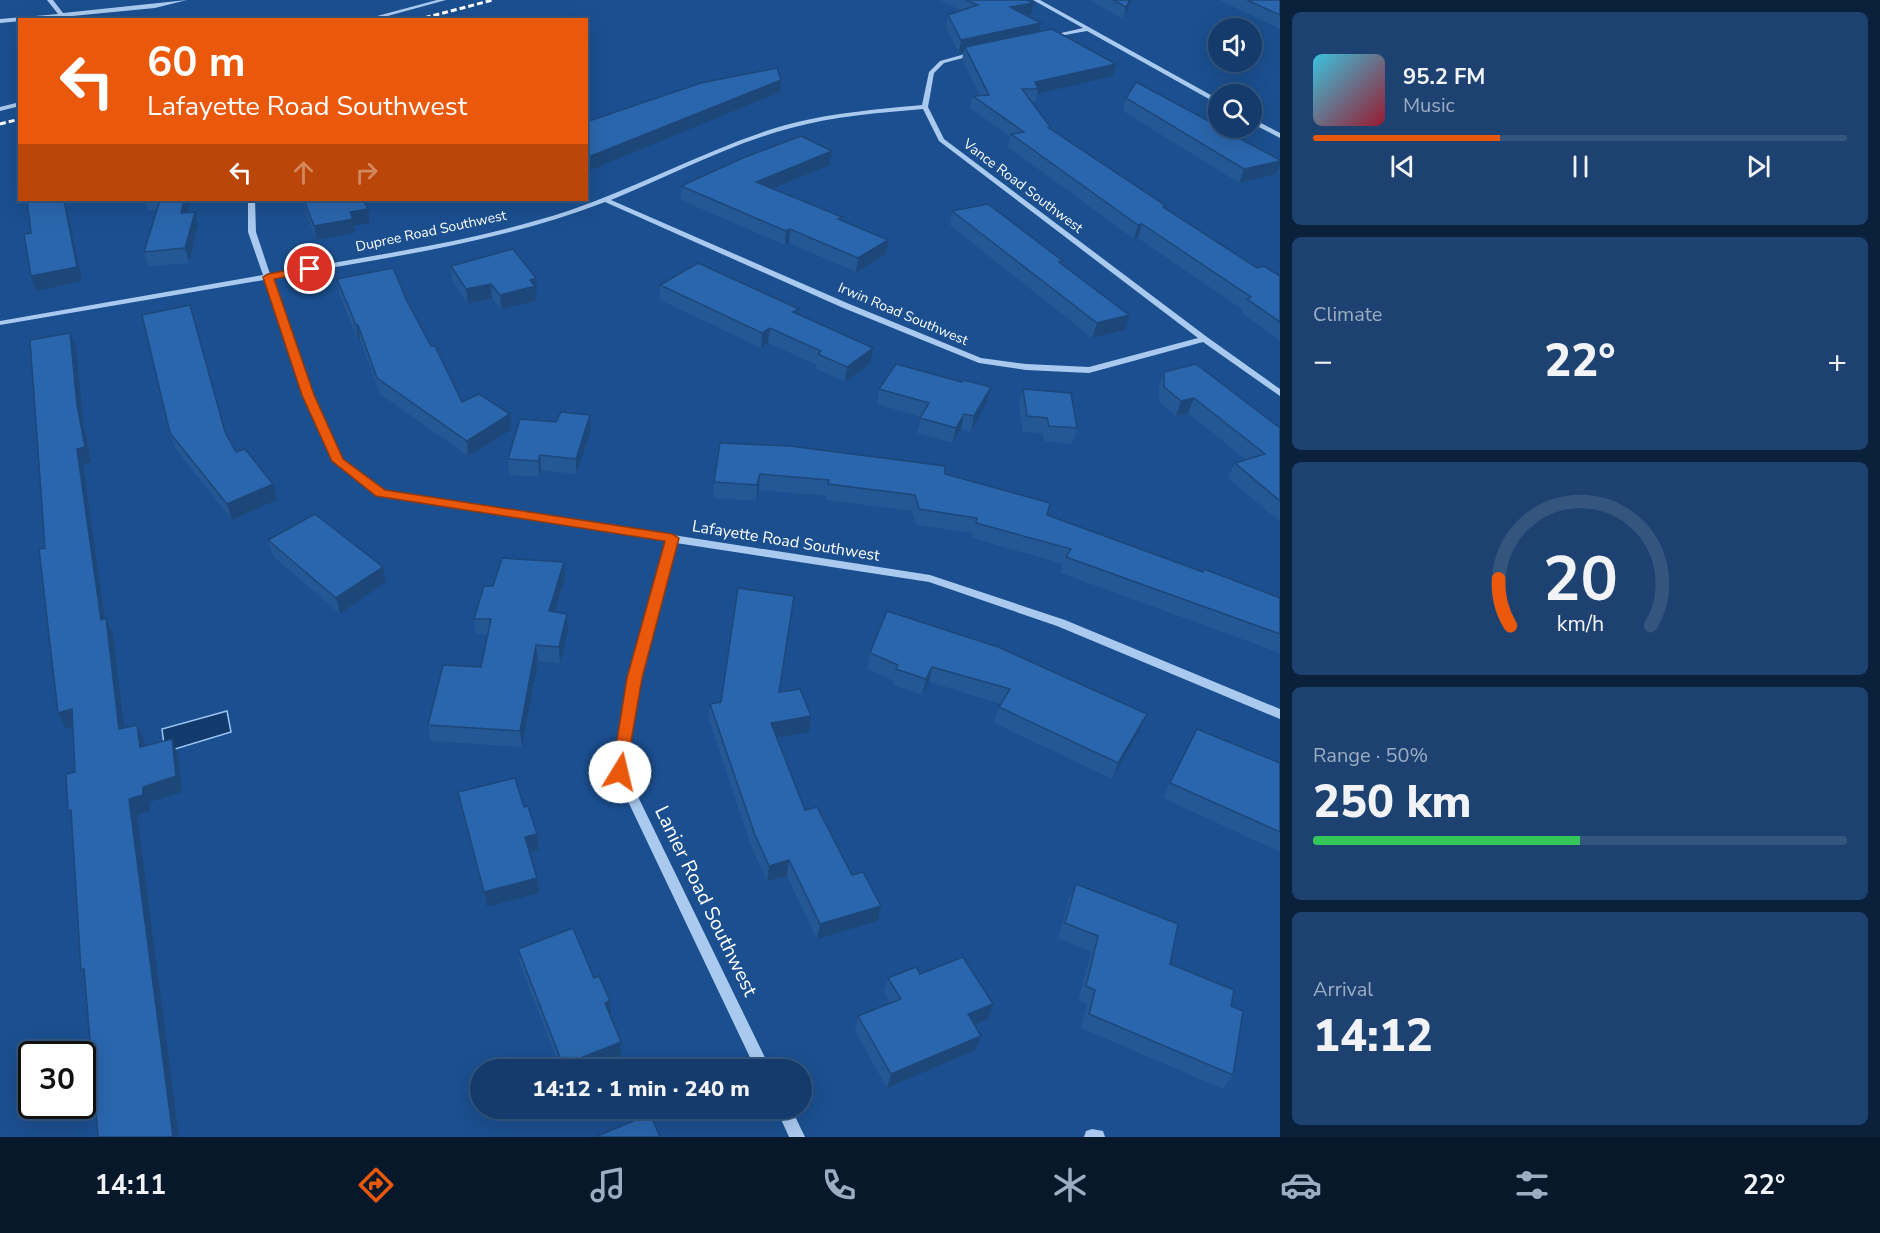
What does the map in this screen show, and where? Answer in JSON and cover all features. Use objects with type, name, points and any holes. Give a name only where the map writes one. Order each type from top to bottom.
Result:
[{"type":"street","points":[[50,0],[62,15]]},
{"type":"street","points":[[31,18],[155,6],[184,0]]},
{"type":"street","points":[[372,18],[442,0]]},
{"type":"street","points":[[1036,0],[1208,96]]},
{"type":"street","points":[[0,21],[18,19]]},
{"type":"street","points":[[1042,39],[1088,29]]},
{"type":"street","points":[[925,107],[931,73],[942,63],[987,51]]},
{"type":"street","points":[[0,109],[18,104]]},
{"type":"street","name":"Dupree Road Southwest","points":[[0,323],[268,277],[417,249],[541,222],[606,200],[708,155],[772,131],[883,110],[925,107]]},
{"type":"street","name":"Vance Road Southwest","points":[[925,107],[941,140],[1204,339],[1280,393]]},
{"type":"street","points":[[1262,126],[1280,136]]},
{"type":"street","name":"Irwin Road Southwest","points":[[606,200],[833,300],[979,360],[1026,367],[1089,370],[1204,339]]},
{"type":"street","name":"Lafayette Road Southwest","points":[[251,201],[252,232],[308,395],[338,461],[381,493],[930,579],[1061,623],[1280,714]]},
{"type":"street","name":"Lanier Road Southwest","points":[[672,538],[635,678],[620,772],[759,1059]]},
{"type":"street","points":[[788,1119],[796,1137]]},
{"type":"street","points":[[1092,1137],[1097,1137]]},
{"type":"water","points":[[227,711],[231,732],[165,752],[162,729]]},
{"type":"building","points":[[966,0],[1027,0],[1034,3],[1010,7],[1041,23],[961,40],[948,15],[978,5]]},
{"type":"building","points":[[1113,0],[1130,0],[1126,7]]},
{"type":"building","points":[[1247,0],[1280,0],[1280,15]]},
{"type":"building","points":[[1052,29],[1116,64],[1035,82],[1038,89],[1022,89],[1051,128],[1049,128],[1166,206],[1163,207],[1257,268],[1264,266],[1280,276],[1280,322],[1247,299],[1251,297],[1142,224],[1138,225],[1011,134],[1024,132],[973,96],[989,95],[965,47]]},
{"type":"building","points":[[777,68],[781,80],[588,157],[588,121],[701,83]]},
{"type":"building","points":[[1136,82],[1208,121],[1208,138],[1239,138],[1280,161],[1244,169],[1126,98]]},
{"type":"building","points":[[801,136],[832,151],[756,182],[842,217],[838,219],[888,240],[858,258],[790,229],[786,231],[681,186],[745,157]]},
{"type":"building","points":[[27,201],[64,201],[77,267],[31,276],[24,234],[31,233]]},
{"type":"building","points":[[160,201],[184,201],[181,213],[195,212],[185,248],[144,252]]},
{"type":"building","points":[[304,201],[364,201],[368,209],[350,212],[353,219],[314,226]]},
{"type":"building","points":[[988,204],[1129,315],[1097,323],[952,211]]},
{"type":"building","points":[[513,249],[536,278],[530,280],[535,286],[500,295],[491,284],[466,289],[451,266]]},
{"type":"building","points":[[698,263],[799,309],[793,312],[873,348],[847,367],[818,354],[821,351],[770,328],[762,333],[660,285]]},
{"type":"building","points":[[393,268],[407,301],[431,346],[435,346],[462,402],[479,394],[510,414],[467,441],[377,378],[358,325],[356,325],[337,279]]},
{"type":"building","points":[[190,305],[225,432],[236,452],[245,449],[273,484],[227,504],[170,433],[142,315]]},
{"type":"building","points":[[70,333],[77,405],[85,447],[77,449],[101,620],[106,618],[119,729],[137,725],[140,747],[172,739],[176,776],[143,787],[143,795],[129,799],[173,1137],[98,1137],[96,1041],[90,1041],[84,969],[81,970],[71,810],[68,811],[66,774],[75,772],[72,709],[58,713],[39,549],[45,548],[30,340]]},
{"type":"building","points":[[896,364],[962,382],[963,380],[991,387],[974,416],[964,414],[956,428],[920,418],[929,403],[879,389]]},
{"type":"building","points":[[1196,364],[1280,428],[1280,501],[1235,463],[1265,454],[1194,398],[1181,401],[1164,387],[1164,372]]},
{"type":"building","points":[[1023,389],[1071,393],[1077,428],[1049,426],[1047,418],[1027,416]]},
{"type":"building","points":[[561,412],[590,415],[576,459],[540,455],[538,461],[508,459],[520,419],[556,422]]},
{"type":"building","points":[[720,443],[790,446],[945,466],[945,474],[1050,503],[1047,515],[1203,572],[1204,569],[1280,598],[1280,634],[1066,557],[1071,549],[976,523],[977,518],[919,509],[915,495],[828,484],[829,480],[760,474],[757,485],[714,482]]},
{"type":"building","points":[[315,514],[383,567],[336,598],[268,540]]},
{"type":"building","points":[[502,558],[564,562],[549,611],[567,614],[559,647],[536,645],[520,731],[428,725],[443,665],[481,667],[491,619],[474,619],[484,586],[493,586]]},
{"type":"building","points":[[738,588],[794,596],[779,692],[800,689],[811,716],[771,723],[805,810],[817,807],[852,875],[863,872],[881,906],[820,924],[789,860],[769,866],[755,835],[710,704],[721,702]]},
{"type":"building","points":[[887,611],[998,647],[1147,714],[1118,763],[999,707],[1010,689],[932,667],[926,679],[896,669],[898,665],[870,653]]},
{"type":"building","points":[[1197,729],[1280,763],[1280,832],[1170,783]]},
{"type":"building","points":[[515,778],[524,807],[528,806],[537,834],[525,837],[537,878],[484,892],[458,792]]},
{"type":"building","points":[[1076,884],[1178,924],[1170,964],[1234,990],[1231,1006],[1243,1011],[1233,1075],[1089,1014],[1095,990],[1086,986],[1098,936],[1065,923]]},
{"type":"building","points":[[573,928],[594,978],[599,976],[610,1001],[605,1003],[621,1042],[578,1059],[561,1059],[518,949]]},
{"type":"building","points":[[963,957],[993,1004],[968,1014],[981,1036],[891,1074],[858,1016],[901,999],[888,978],[916,967],[920,974]]},
{"type":"building","points":[[638,1119],[652,1119],[660,1137],[595,1137]]},
{"type":"railway","points":[[424,18],[493,0]]},
{"type":"railway","points":[[0,124],[18,120]]},
{"type":"route","points":[[310,269],[268,277],[308,395],[338,461],[381,493],[672,538],[635,678],[620,772]]}]
